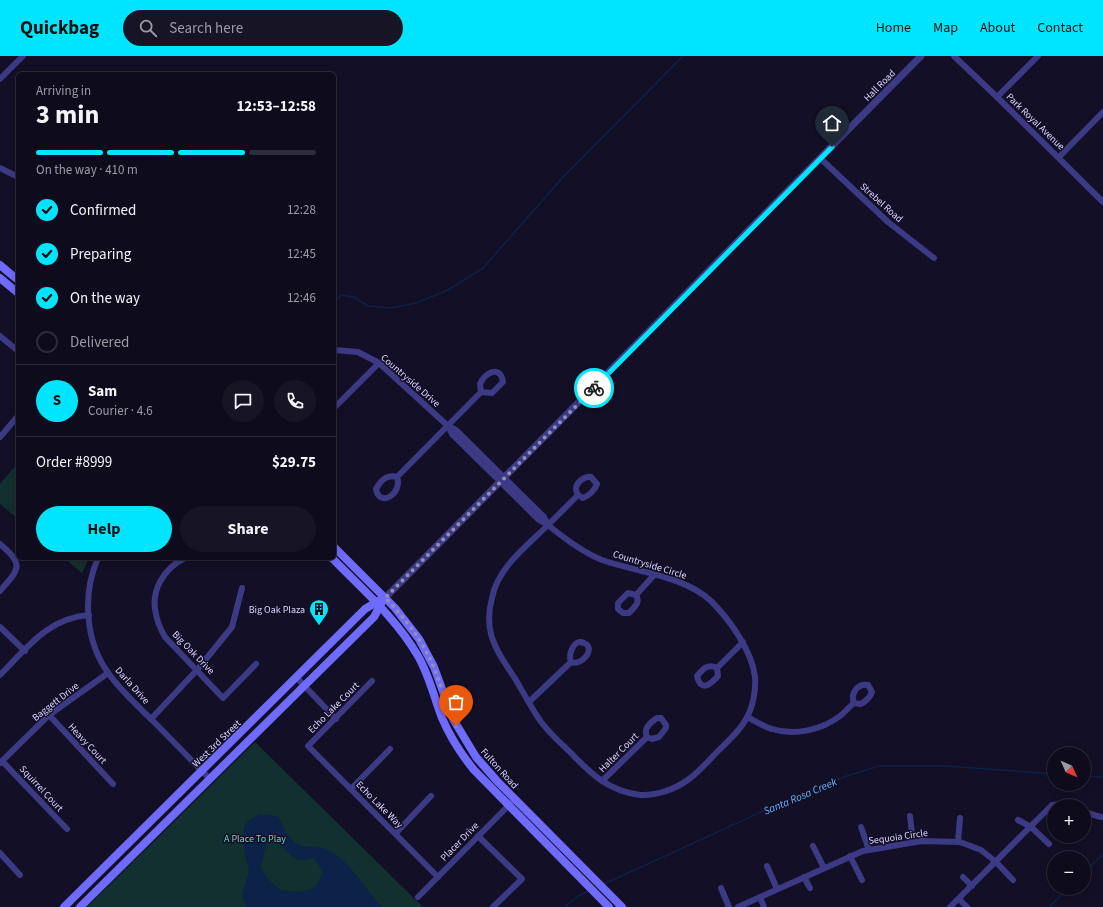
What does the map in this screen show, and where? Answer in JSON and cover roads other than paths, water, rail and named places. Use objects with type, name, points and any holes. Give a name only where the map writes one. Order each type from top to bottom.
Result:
[{"type":"main road","points":[[0,265],[16,278]]},
{"type":"main road","points":[[0,278],[16,291]]},
{"type":"main road","name":"Fulton Road","points":[[336,549],[408,623],[424,648],[438,676],[453,719],[470,749],[488,772],[515,799],[586,877],[607,905]]},
{"type":"main road","name":"Fulton Road","points":[[334,560],[400,629],[418,657],[429,680],[443,719],[459,750],[481,778],[508,806],[586,877],[622,907]]},
{"type":"main road","name":"West 3rd Street","points":[[64,907],[365,610],[378,605],[385,598]]},
{"type":"main road","name":"West 3rd Street","points":[[80,907],[374,617],[378,605]]},
{"type":"street","points":[[0,79],[23,56]]},
{"type":"street","name":"Hall Road","points":[[385,598],[922,56]]},
{"type":"street","name":"Park Royal Avenue","points":[[954,56],[997,96],[1103,202]]},
{"type":"street","points":[[997,96],[1038,56]]},
{"type":"street","points":[[1059,157],[1103,112]]},
{"type":"street","name":"Strebel Road","points":[[820,158],[888,222],[934,258]]},
{"type":"street","points":[[0,168],[16,176]]},
{"type":"street","points":[[1,338],[16,350]]},
{"type":"street","name":"Countryside Drive","points":[[336,350],[358,352],[379,363],[448,426],[452,434],[503,480],[539,520],[548,525]]},
{"type":"street","points":[[336,406],[379,363]]},
{"type":"street","points":[[397,478],[481,392]]},
{"type":"street","points":[[0,437],[16,418]]},
{"type":"street","points":[[548,525],[578,495]]},
{"type":"street","name":"Countryside Circle","points":[[548,525],[564,539],[581,550],[600,559],[654,575],[688,586],[711,601],[743,642],[750,658],[756,679],[752,705],[747,717],[734,734],[695,774],[689,779],[666,791],[641,795],[610,786],[588,771],[542,723],[494,643],[489,620],[494,589],[499,578],[507,566],[548,525]]},
{"type":"street","points":[[0,544],[12,555],[17,564],[17,568],[13,575],[0,591]]},
{"type":"street","name":"Darla Drive","points":[[97,560],[89,586],[88,615],[93,643],[103,665],[108,674],[116,683],[210,779]]},
{"type":"street","name":"Big Oak Drive","points":[[180,560],[176,562],[163,575],[157,587],[155,613],[165,637],[223,698],[256,664]]},
{"type":"street","points":[[636,595],[654,575]]},
{"type":"street","points":[[151,719],[198,670],[232,627],[242,588]]},
{"type":"street","points":[[0,675],[40,635],[56,624],[72,618],[88,615]]},
{"type":"street","points":[[0,627],[25,651]]},
{"type":"street","points":[[717,668],[743,642]]},
{"type":"street","points":[[529,702],[571,662]]},
{"type":"street","name":"Baggett Drive","points":[[1,762],[49,715],[108,674]]},
{"type":"street","points":[[297,678],[336,719]]},
{"type":"street","name":"Echo Lake Court","points":[[308,746],[372,681]]},
{"type":"street","points":[[747,717],[773,729],[797,732],[820,727],[831,722],[854,703]]},
{"type":"street","name":"Heavy Court","points":[[49,715],[113,784]]},
{"type":"street","name":"Halter Court","points":[[602,781],[647,737]]},
{"type":"street","name":"Echo Lake Way","points":[[308,746],[438,877]]},
{"type":"street","points":[[351,789],[390,749]]},
{"type":"street","name":"Squirrel Court","points":[[1,762],[67,830]]},
{"type":"street","points":[[396,833],[431,796]]},
{"type":"street","name":"Placer Drive","points":[[418,897],[515,799]]},
{"type":"street","points":[[950,907],[1047,810]]},
{"type":"street","points":[[1091,814],[1101,818]]},
{"type":"street","points":[[910,816],[913,842]]},
{"type":"street","points":[[958,842],[960,818]]},
{"type":"street","points":[[1018,820],[1031,826],[1049,844]]},
{"type":"street","points":[[861,826],[869,850]]},
{"type":"street","points":[[478,836],[522,879],[493,907]]},
{"type":"street","name":"Sequoia Circle","points":[[738,907],[863,850],[922,841],[958,842],[981,850],[996,862],[1013,880]]},
{"type":"street","points":[[813,846],[824,868]]},
{"type":"street","points":[[0,853],[20,875]]},
{"type":"street","points":[[850,856],[862,880]]},
{"type":"street","points":[[767,866],[777,889]]},
{"type":"street","points":[[804,877],[810,888]]},
{"type":"street","points":[[963,877],[972,886]]},
{"type":"street","points":[[721,888],[729,907]]},
{"type":"street","points":[[760,897],[764,907]]},
{"type":"street","points":[[959,899],[967,907]]},
{"type":"water","points":[[259,814],[276,816],[280,820],[286,833],[296,844],[323,848],[341,859],[356,874],[382,907],[246,907],[242,895],[249,871],[245,855],[243,835],[244,828],[248,821]],"holes":[[[275,839],[294,858],[303,860],[313,858],[323,872],[316,886],[300,892],[280,890],[269,880],[262,870],[261,865],[266,845],[271,840]]]},
{"type":"waterway","points":[[336,301],[341,295],[354,297],[368,306],[391,308],[416,303],[448,290],[483,268],[564,176],[683,56]]},
{"type":"waterway","name":"Santa Rosa Creek","points":[[604,884],[818,786],[879,766],[945,766],[1047,773]]},
{"type":"waterway","name":"Santa Rosa Creek","points":[[1091,776],[1103,777]]},
{"type":"waterway","points":[[1091,866],[1103,854]]},
{"type":"waterway","name":"Santa Rosa Creek","points":[[565,907],[578,896],[588,891]]},
{"type":"waterway","points":[[1049,907],[1062,895]]},
{"type":"place","name":"Big Oak Plaza","points":[[319,626]]},
{"type":"park label","name":"A Place To Play","points":[[255,838]]}]
